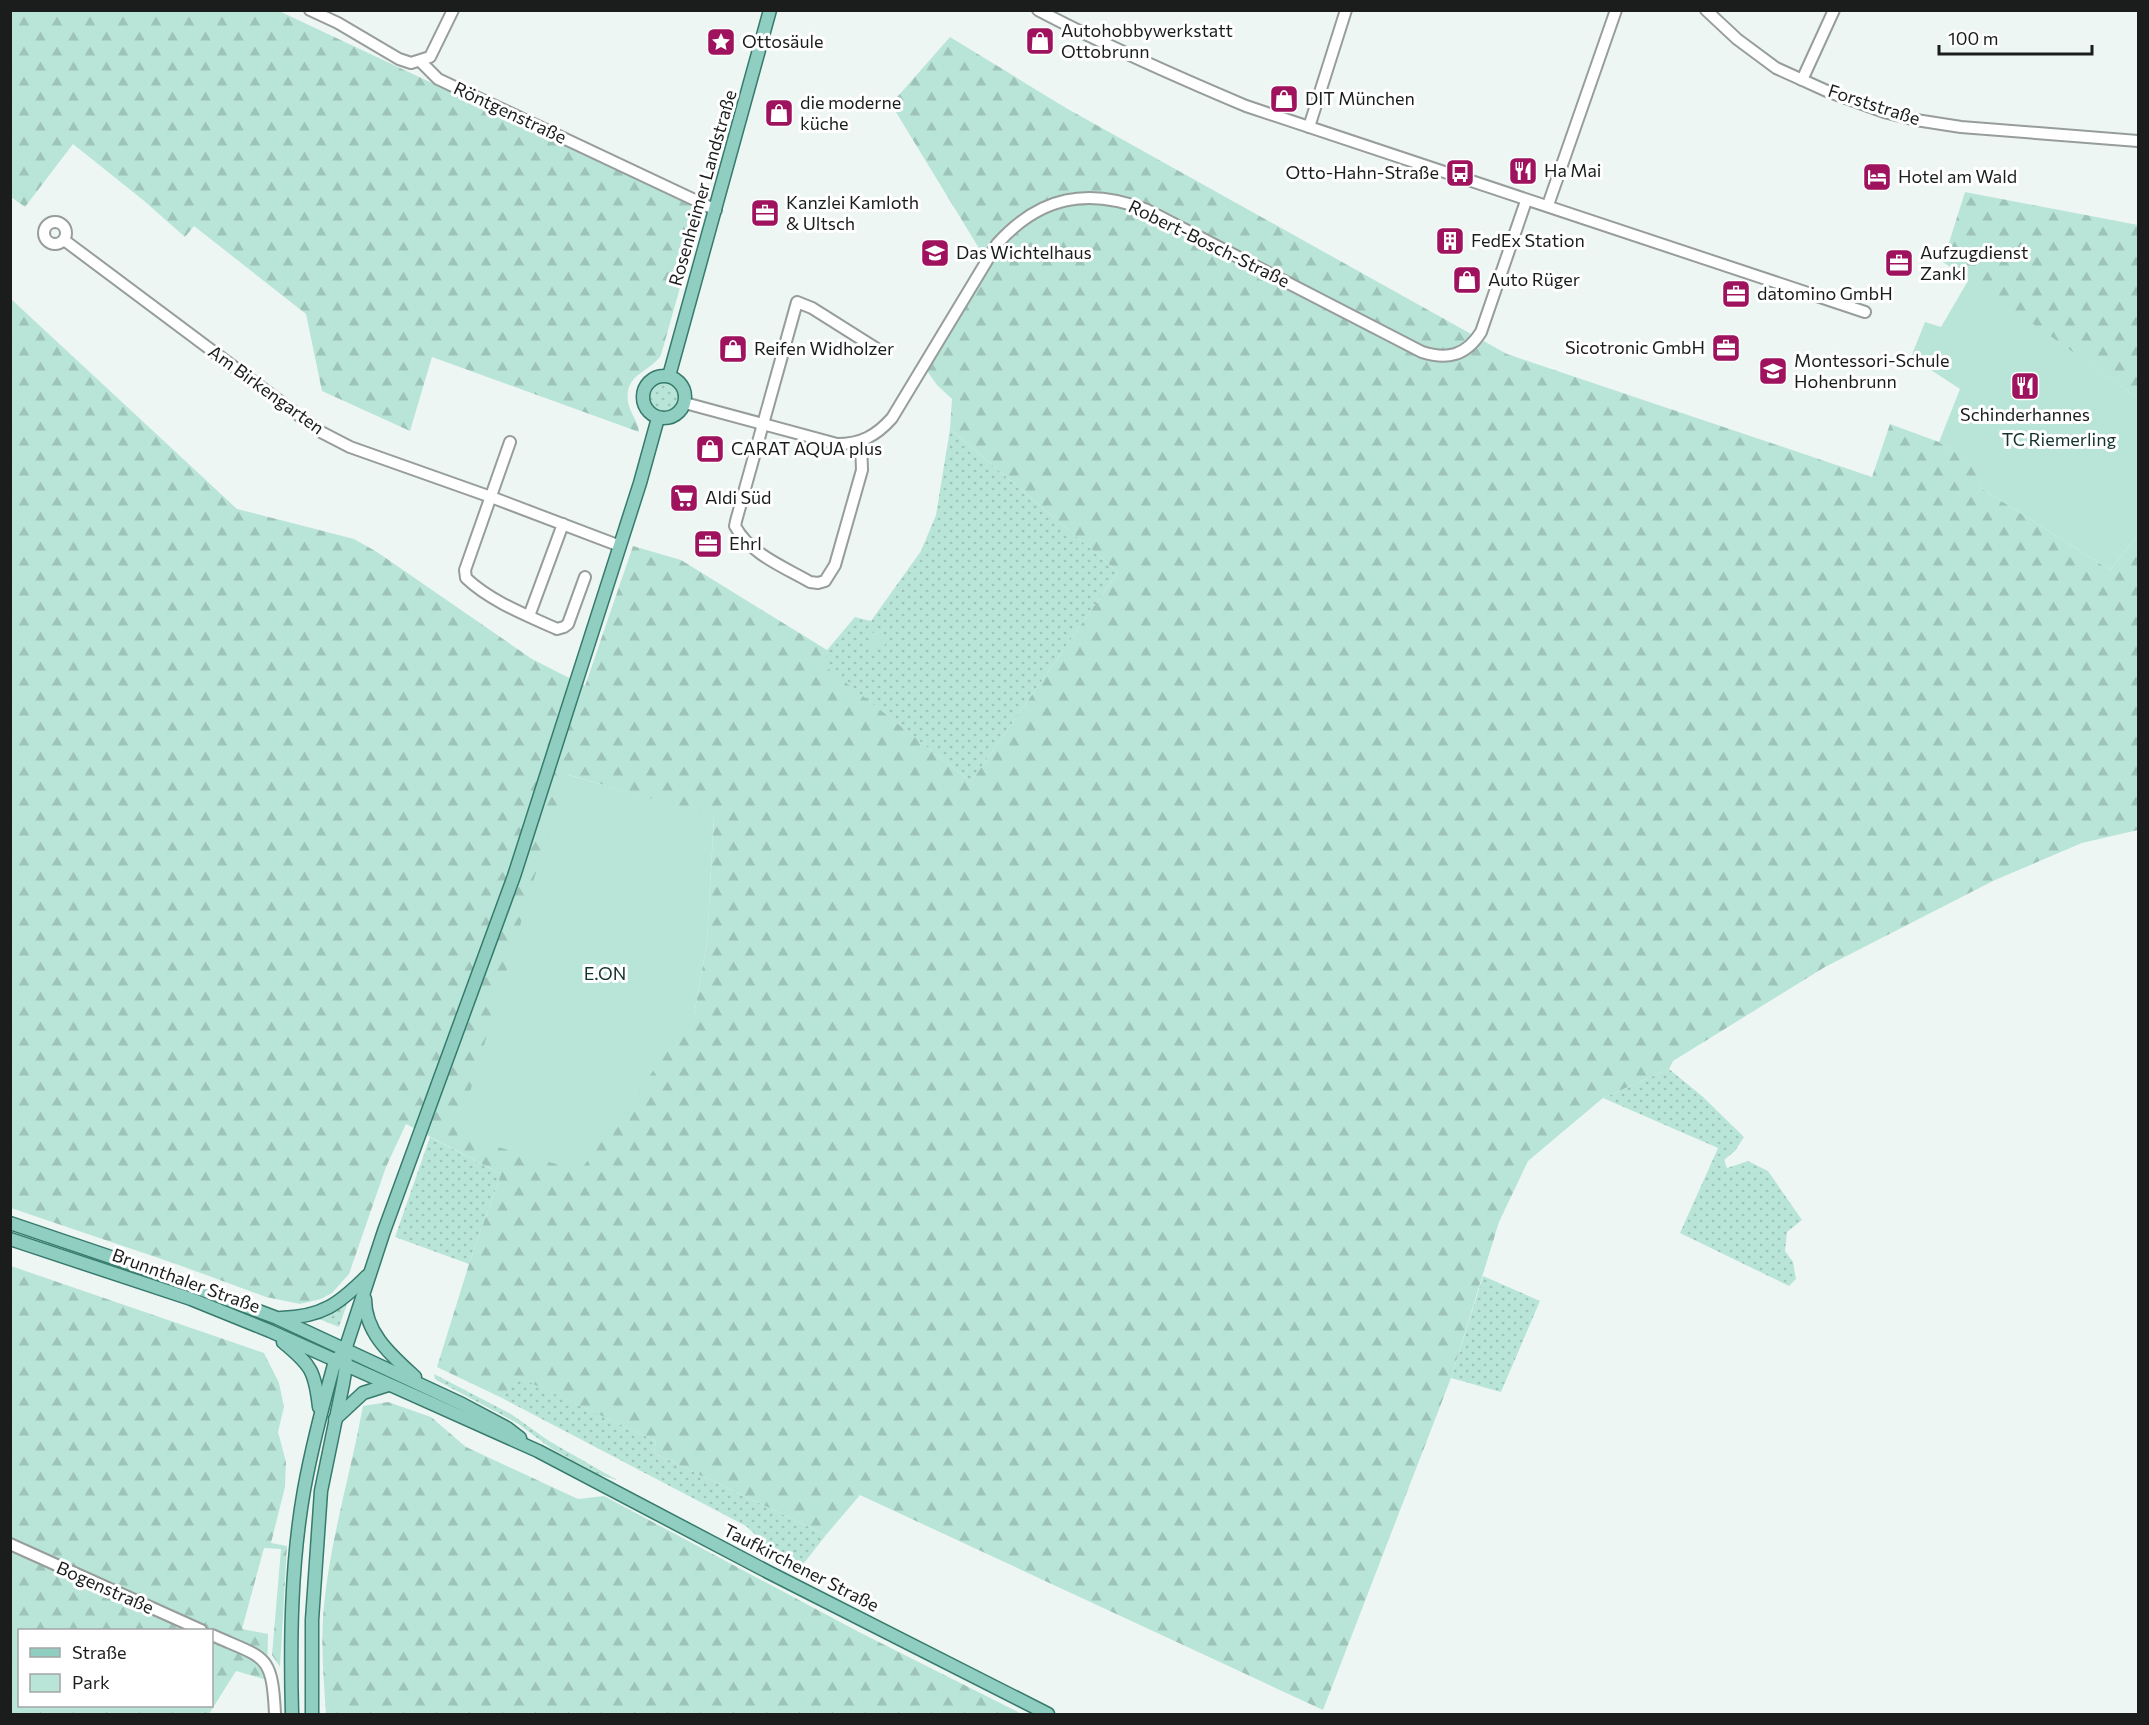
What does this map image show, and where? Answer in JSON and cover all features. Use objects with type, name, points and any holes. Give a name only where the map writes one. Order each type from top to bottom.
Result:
[{"type":"main road","name":"Rosenheimer Landstraße","points":[[669,376],[771,10]]},
{"type":"main road","points":[[669,376],[677,380],[682,387],[685,403],[677,414],[664,419],[658,418],[645,408],[642,400],[643,391],[646,384],[653,378],[669,376]]},
{"type":"main road","points":[[292,1714],[292,1615],[296,1552],[304,1491],[320,1414],[341,1363],[370,1273],[514,876],[597,620],[658,418]]},
{"type":"main road","name":"Brunnthaler Straße","points":[[10,1223],[155,1272],[277,1318],[345,1350]]},
{"type":"main road","name":"Brunnthaler Straße","points":[[10,1239],[150,1285],[270,1331],[341,1363]]},
{"type":"main road","points":[[277,1318],[313,1315],[327,1310],[346,1298],[370,1273]]},
{"type":"main road","points":[[365,1290],[365,1309],[373,1331],[396,1360],[425,1386]]},
{"type":"main road","points":[[270,1331],[309,1365],[316,1379],[320,1414]]},
{"type":"main road","name":"Taufkirchener Straße","points":[[345,1350],[425,1386],[507,1428],[538,1451]]},
{"type":"main road","points":[[312,1714],[312,1620],[321,1491],[334,1420],[341,1363]]},
{"type":"main road","name":"Taufkirchener Straße","points":[[341,1363],[538,1451],[768,1572],[1048,1714]]},
{"type":"main road","points":[[334,1420],[363,1393],[388,1385]]},
{"type":"street","name":"Röntgenstraße","points":[[310,10],[338,23],[399,59],[411,63],[421,62],[438,79],[716,210]]},
{"type":"street","points":[[421,62],[430,57],[453,10]]},
{"type":"street","points":[[1038,10],[1147,64],[1246,106],[1865,312]]},
{"type":"street","points":[[1309,128],[1346,10]]},
{"type":"street","points":[[1548,205],[1616,10]]},
{"type":"street","name":"Forststraße","points":[[1706,10],[1720,25],[1776,68],[1855,103],[1916,120],[1961,127],[2139,141]]},
{"type":"street","points":[[1802,80],[1834,10]]},
{"type":"street","name":"Robert-Bosch-Straße","points":[[861,442],[882,429],[892,418],[997,244],[1015,225],[1041,208],[1054,203],[1099,197],[1115,199],[1139,207],[1422,352],[1446,357],[1468,348],[1481,332],[1526,201]]},
{"type":"street","name":"Am Birkengarten","points":[[64,240],[321,432],[350,447],[620,546]]},
{"type":"street","points":[[685,403],[762,425],[830,443],[861,442],[862,470],[835,565],[825,581],[818,583],[810,582],[754,549],[744,541],[735,526],[762,425],[797,302],[812,308],[877,349]]},
{"type":"street","points":[[510,442],[465,570],[466,578],[474,585],[529,616],[557,629],[564,627],[572,616],[585,577]]},
{"type":"street","points":[[529,616],[563,524]]},
{"type":"street","name":"Bogenstraße","points":[[10,1545],[199,1629]]},
{"type":"street","points":[[213,1635],[257,1655],[268,1665],[272,1675],[274,1714]]},
{"type":"green space","points":[[277,10],[702,210],[661,355],[634,379],[628,392],[630,410],[639,432],[432,357],[410,431],[322,391],[306,314],[194,226],[185,237],[73,144],[25,207],[11,197],[11,11]]},
{"type":"green space","points":[[950,37],[1066,108],[1507,354],[1872,477],[1890,424],[1939,442],[1987,472],[1978,486],[2110,570],[2138,535],[2138,830],[2082,843],[1995,880],[1825,967],[1673,1061],[1669,1069],[1603,1098],[1528,1161],[1499,1222],[1451,1378],[1323,1710],[860,1495],[826,1535],[654,1453],[656,1441],[516,1376],[502,1398],[437,1367],[469,1264],[501,1174],[406,1124],[386,1167],[349,1274],[332,1293],[321,1299],[300,1304],[266,1297],[11,1208],[10,298],[237,509],[354,539],[377,552],[532,659],[585,686],[633,546],[681,560],[827,650],[825,666],[971,782],[1118,572],[950,429],[952,399],[937,385],[925,368],[988,263],[891,104]],"holes":[[[569,775],[714,817],[707,942],[694,1015]]]},
{"type":"green space","points":[[1965,192],[2138,225],[2138,398],[1943,262]]},
{"type":"green space","name":"TC Riemerling","points":[[1969,279],[2138,398],[2138,535],[2110,570],[1978,486],[1986,472],[1939,442],[1960,389],[1911,357],[1925,322],[1941,327]]},
{"type":"green space","points":[[663,381],[674,386],[679,397],[674,408],[663,413],[652,408],[647,397],[652,386]]},
{"type":"green space","points":[[950,429],[1118,572],[971,782],[824,666],[827,650],[855,617],[871,621],[921,551],[936,515]]},
{"type":"green space","points":[[866,629],[870,629],[873,633],[878,631],[880,633],[885,641],[884,648],[877,649],[872,646],[866,635]]},
{"type":"green space","name":"E.ON","points":[[568,775],[714,816],[707,942],[694,1015],[580,1171],[457,1135],[550,826]]},
{"type":"green space","points":[[1669,1069],[1702,1096],[1744,1137],[1735,1151],[1724,1160],[1727,1168],[1748,1161],[1768,1171],[1802,1220],[1787,1232],[1785,1251],[1793,1262],[1796,1279],[1789,1286],[1680,1233],[1718,1148],[1603,1098]]},
{"type":"green space","points":[[430,1137],[501,1174],[469,1264],[395,1237]]},
{"type":"green space","points":[[11,1266],[264,1353],[279,1383],[284,1407],[278,1432],[286,1462],[285,1487],[271,1543],[287,1546],[280,1667],[272,1655],[281,1549],[264,1548],[242,1629],[268,1634],[267,1680],[236,1671],[209,1714],[11,1714]]},
{"type":"green space","points":[[1483,1276],[1540,1301],[1501,1392],[1451,1378]]},
{"type":"green space","points":[[348,1301],[339,1327],[319,1319],[319,1318]]},
{"type":"green space","points":[[434,1374],[511,1414],[549,1441],[617,1480],[600,1475],[552,1449],[517,1423],[438,1381]]},
{"type":"green space","points":[[515,1375],[656,1441],[654,1453],[826,1535],[801,1567],[781,1559],[746,1526],[502,1398]]},
{"type":"green space","points":[[388,1402],[431,1417],[466,1447],[578,1499],[604,1496],[857,1631],[1022,1714],[326,1714],[323,1618],[334,1538],[363,1406]]},
{"type":"place","name":"Autohobbywerkstatt Ottobrunn","points":[[1040,41]]},
{"type":"place","name":"Ottosäule","points":[[721,42]]},
{"type":"place","name":"DIT München","points":[[1284,99]]},
{"type":"place","name":"die moderne küche","points":[[779,113]]},
{"type":"place","name":"Ha Mai","points":[[1523,171]]},
{"type":"place","name":"Otto-Hahn-Straße","points":[[1460,173]]},
{"type":"place","name":"Hotel am Wald","points":[[1877,177]]},
{"type":"place","name":"Kanzlei Kamloth & Ultsch","points":[[765,213]]},
{"type":"place","name":"FedEx Station","points":[[1450,241]]},
{"type":"place","name":"Das Wichtelhaus","points":[[935,253]]},
{"type":"place","name":"Aufzugdienst Zankl","points":[[1899,263]]},
{"type":"place","name":"Auto Rüger","points":[[1467,280]]},
{"type":"place","name":"datomino GmbH","points":[[1736,294]]},
{"type":"place","name":"Sicotronic GmbH","points":[[1726,348]]},
{"type":"place","name":"Reifen Widholzer","points":[[733,349]]},
{"type":"place","name":"Montessori-Schule Hohenbrunn","points":[[1773,371]]},
{"type":"place","name":"Schinderhannes","points":[[2025,386]]},
{"type":"place","name":"CARAT AQUA plus","points":[[710,449]]},
{"type":"place","name":"Aldi Süd","points":[[684,498]]},
{"type":"place","name":"Ehrl","points":[[708,544]]}]
